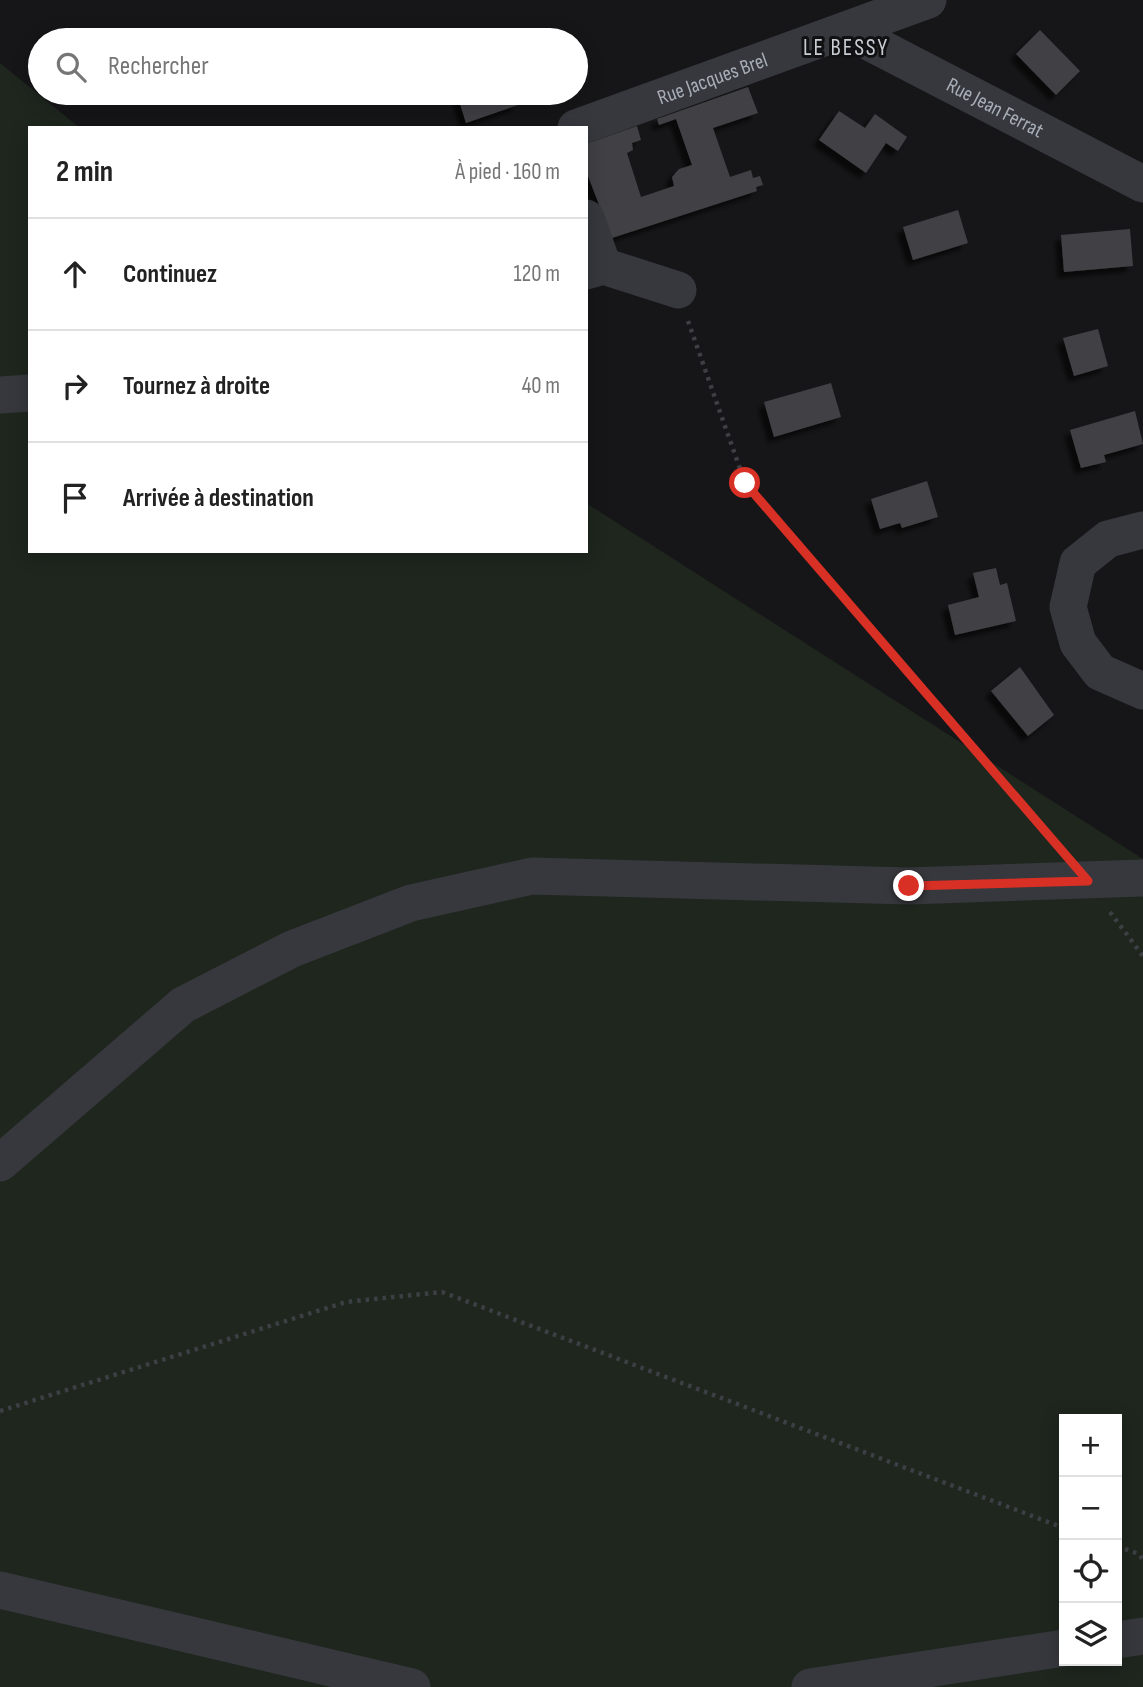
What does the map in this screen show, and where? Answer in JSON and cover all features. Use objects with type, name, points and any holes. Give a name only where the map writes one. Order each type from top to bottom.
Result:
[{"type":"street","name":"Rue Jacques Brel","points":[[582,126],[928,0]]},
{"type":"street","name":"Rue Jean Ferrat","points":[[846,30],[1143,184]]},
{"type":"street","points":[[588,230],[594,268],[678,290]]},
{"type":"street","points":[[0,396],[28,393]]},
{"type":"street","points":[[1143,530],[1108,539],[1078,563],[1068,607],[1078,643],[1100,672],[1143,691]]},
{"type":"street","points":[[0,1163],[183,1005],[292,948],[411,903],[532,876],[909,886],[1143,878]]},
{"type":"street","points":[[0,1590],[412,1687]]},
{"type":"street","points":[[1122,1639],[1143,1636]]},
{"type":"street","points":[[810,1687],[1059,1649]]},
{"type":"path","points":[[678,290],[745,483],[1088,881],[1143,956]]},
{"type":"path","points":[[0,1410],[346,1302],[442,1292],[1059,1526]]},
{"type":"path","points":[[1122,1548],[1139,1554],[1143,1560]]},
{"type":"shaded area","points":[[0,63],[28,86],[28,105],[52,105],[78,126],[28,126],[28,553],[588,553],[588,504],[1143,859],[1143,1687],[0,1687]]},
{"type":"building","points":[[1040,30],[1080,71],[1056,95],[1016,54]]},
{"type":"building","points":[[748,87],[758,113],[713,128],[730,177],[751,170],[753,178],[760,176],[763,185],[756,187],[757,191],[612,238],[588,176],[588,143],[637,126],[641,140],[632,143],[633,150],[627,153],[641,197],[674,186],[672,177],[679,169],[692,165],[676,119],[659,125],[657,119]]},
{"type":"building","points":[[460,105],[518,105],[466,123]]},
{"type":"building","points":[[839,111],[865,128],[875,114],[907,137],[898,151],[886,143],[866,173],[819,140]]},
{"type":"building","points":[[958,210],[968,243],[913,260],[903,227]]},
{"type":"building","points":[[1130,229],[1133,266],[1064,272],[1061,235]]},
{"type":"building","points":[[1098,329],[1108,366],[1074,376],[1063,338]]},
{"type":"building","points":[[831,383],[841,417],[774,437],[764,402]]},
{"type":"building","points":[[1135,411],[1143,444],[1104,455],[1106,462],[1081,468],[1070,430]]},
{"type":"building","points":[[927,481],[938,517],[902,528],[900,523],[880,529],[871,499]]},
{"type":"building","points":[[996,568],[1000,585],[1007,583],[1016,621],[955,635],[948,605],[979,597],[973,573]]},
{"type":"building","points":[[1020,667],[1054,715],[1028,736],[991,691]]},
{"type":"district","name":"LE BESSY","points":[[846,47]]},
{"type":"route","points":[[745,483],[1088,881],[909,886]]}]
